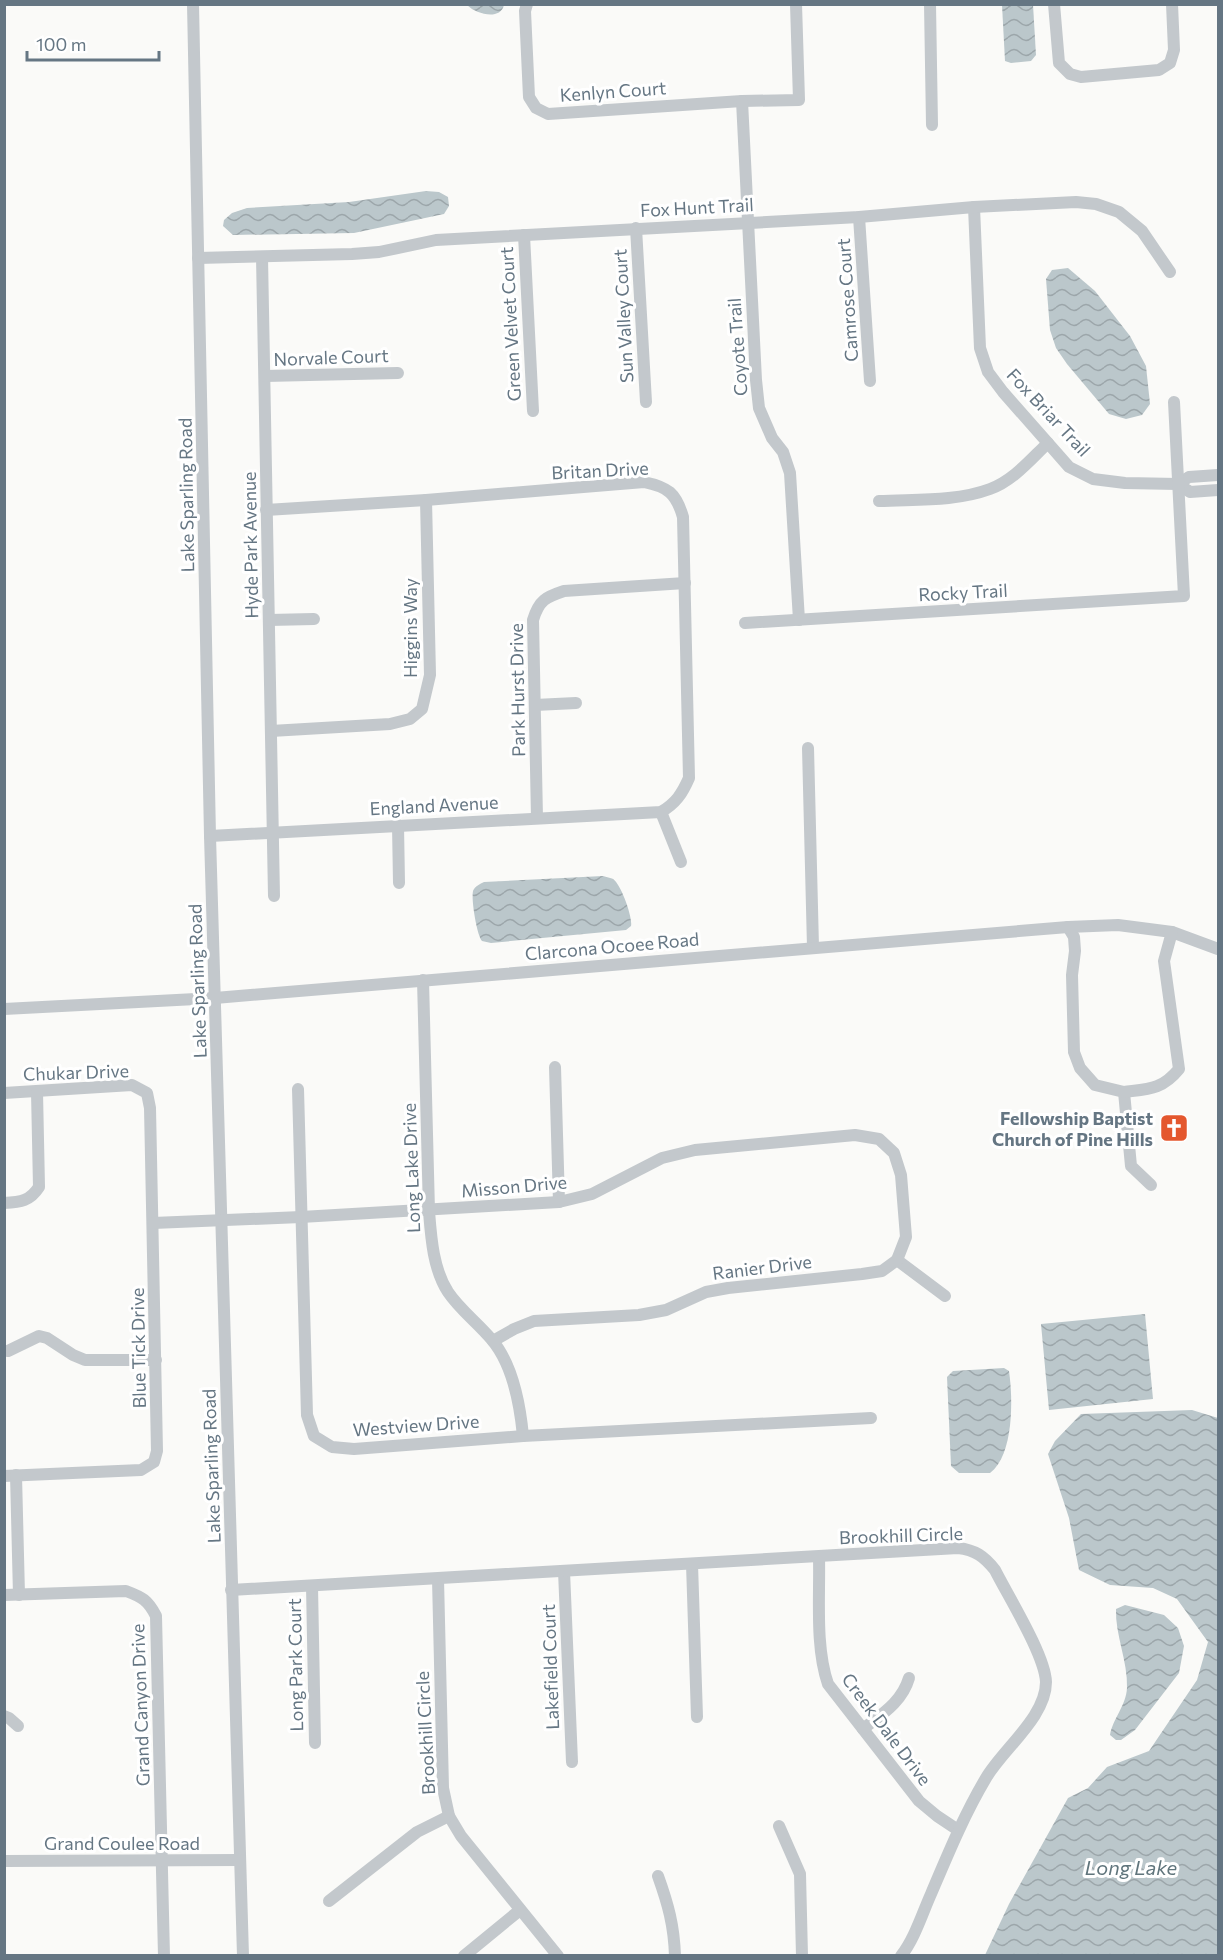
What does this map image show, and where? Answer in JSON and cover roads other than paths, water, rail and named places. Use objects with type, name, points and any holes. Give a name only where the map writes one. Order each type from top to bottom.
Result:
[{"type":"street","name":"Lake Sparling Road","points":[[193,4],[210,836],[243,1956]]},
{"type":"street","name":"Kenlyn Court","points":[[527,4],[525,11],[529,97],[537,108],[548,114],[741,101],[799,100],[796,4]]},
{"type":"street","points":[[930,4],[932,125]]},
{"type":"street","points":[[1054,4],[1059,63],[1070,74],[1081,77],[1159,70],[1170,63],[1174,50],[1172,4]]},
{"type":"street","name":"Coyote Trail","points":[[741,101],[759,408],[772,438],[783,452],[790,473],[799,620]]},
{"type":"street","name":"Fox Hunt Trail","points":[[198,258],[352,254],[379,252],[436,240],[859,217],[974,207],[1076,202],[1096,204],[1119,212],[1142,231],[1170,272]]},
{"type":"street","name":"Fox Briar Trail","points":[[974,207],[980,348],[988,372],[1048,443],[1069,467],[1093,479],[1125,483],[1178,484],[1190,492],[1218,490]]},
{"type":"street","name":"Camrose Court","points":[[859,217],[870,381]]},
{"type":"street","name":"Sun Valley Court","points":[[636,228],[646,402]]},
{"type":"street","name":"Green Velvet Court","points":[[524,234],[533,411]]},
{"type":"street","name":"Hyde Park Avenue","points":[[262,257],[274,896]]},
{"type":"street","name":"Norvale Court","points":[[265,376],[398,373]]},
{"type":"street","points":[[1174,402],[1178,484]]},
{"type":"street","points":[[879,501],[960,497],[991,489],[1016,473],[1048,443]]},
{"type":"street","name":"Fox Briar Trail","points":[[1178,484],[1189,477],[1218,475]]},
{"type":"street","name":"Britan Drive","points":[[266,510],[426,500],[644,482],[662,486],[677,499],[683,517],[689,778],[681,796],[672,806],[661,812]]},
{"type":"street","name":"Rocky Trail","points":[[745,623],[1184,596],[1178,484]]},
{"type":"street","name":"Higgins Way","points":[[271,731],[390,723],[410,718],[422,709],[430,675],[426,500]]},
{"type":"street","name":"Park Hurst Drive","points":[[537,818],[533,620],[537,606],[548,596],[564,591],[685,583]]},
{"type":"street","points":[[269,620],[314,619]]},
{"type":"street","points":[[535,705],[576,703]]},
{"type":"street","points":[[808,748],[813,947]]},
{"type":"street","points":[[661,812],[681,862]]},
{"type":"street","name":"England Avenue","points":[[210,836],[661,812]]},
{"type":"street","points":[[398,825],[399,883]]},
{"type":"street","name":"Clarcona Ocoee Road","points":[[4,1009],[215,998],[1068,927],[1118,925],[1172,932],[1218,949]]},
{"type":"street","points":[[1068,927],[1074,937],[1075,951],[1072,975],[1074,1052],[1080,1068],[1095,1085],[1124,1092],[1149,1089],[1169,1081],[1179,1070],[1164,962],[1172,932]]},
{"type":"street","name":"Long Lake Drive","points":[[423,980],[429,1210],[432,1240],[447,1290],[463,1311],[493,1341],[509,1371],[519,1403],[523,1436]]},
{"type":"street","points":[[555,1067],[559,1202]]},
{"type":"street","name":"Chukar Drive","points":[[4,1093],[132,1085],[147,1094]]},
{"type":"street","name":"Westview Drive","points":[[298,1089],[307,1415],[314,1436],[332,1447],[354,1449],[523,1436],[871,1418]]},
{"type":"street","points":[[4,1203],[23,1202],[33,1197],[39,1187],[37,1092]]},
{"type":"street","points":[[1124,1092],[1131,1166],[1152,1185]]},
{"type":"street","name":"Blue Tick Drive","points":[[10,1476],[141,1470],[154,1462],[158,1451],[150,1108],[147,1094]]},
{"type":"street","name":"Misson Drive","points":[[153,1223],[559,1202],[592,1194],[662,1158],[694,1150],[855,1135],[879,1139],[894,1153],[901,1175],[906,1237],[897,1260]]},
{"type":"street","points":[[897,1260],[945,1296]]},
{"type":"street","name":"Ranier Drive","points":[[493,1341],[534,1320],[639,1315],[666,1311],[706,1292],[882,1271],[897,1260]]},
{"type":"street","points":[[8,1350],[39,1336],[47,1338],[85,1360],[156,1360]]},
{"type":"street","points":[[10,1476],[19,1595]]},
{"type":"street","name":"Brookhill Circle","points":[[231,1590],[958,1548],[972,1550],[986,1558],[995,1570],[1043,1664],[1046,1683],[1041,1706],[988,1775],[958,1830],[914,1935],[901,1956]]},
{"type":"street","name":"Creek Dale Drive","points":[[819,1557],[823,1668],[828,1684],[919,1801],[958,1830]]},
{"type":"street","points":[[692,1564],[697,1717]]},
{"type":"street","name":"Lakefield Court","points":[[564,1571],[572,1762]]},
{"type":"street","name":"Brookhill Circle","points":[[438,1579],[443,1788],[449,1816],[461,1836],[558,1956]]},
{"type":"street","name":"Long Park Court","points":[[312,1586],[315,1743]]},
{"type":"street","name":"Grand Canyon Drive","points":[[4,1595],[126,1591],[149,1602],[156,1616],[164,1956]]},
{"type":"street","points":[[863,1729],[894,1704],[905,1691],[909,1678]]},
{"type":"street","points":[[4,1716],[18,1726]]},
{"type":"street","points":[[328,1901],[417,1832],[449,1816]]},
{"type":"street","points":[[779,1826],[800,1874],[802,1956]]},
{"type":"street","name":"Grand Coulee Road","points":[[4,1861],[240,1860]]},
{"type":"street","points":[[658,1876],[674,1930],[675,1956]]},
{"type":"street","points":[[464,1956],[519,1910]]},
{"type":"water","points":[[467,5],[504,5],[498,13],[487,14]]},
{"type":"water","points":[[1002,5],[1033,5],[1036,55],[1031,61],[1011,63],[1005,61]]},
{"type":"water","points":[[426,191],[439,192],[448,197],[449,206],[444,214],[354,233],[233,235],[223,226],[224,220],[232,213],[247,208],[349,202]]},
{"type":"water","points":[[1068,268],[1095,291],[1130,336],[1146,366],[1150,404],[1142,415],[1126,419],[1109,414],[1056,348],[1050,330],[1046,279],[1052,270]]},
{"type":"water","points":[[603,876],[613,879],[623,894],[631,922],[631,926],[626,930],[491,943],[482,941],[475,917],[473,891],[476,886],[484,882]]},
{"type":"water","points":[[1145,1314],[1153,1399],[1049,1410],[1041,1324]]},
{"type":"water","points":[[1004,1368],[1009,1371],[1011,1410],[1008,1440],[1004,1453],[998,1465],[990,1473],[959,1473],[951,1466],[947,1377],[953,1371]]},
{"type":"water","name":"Long Lake","points":[[1192,1410],[1218,1418],[1218,1955],[985,1955],[1009,1904],[1068,1798],[1088,1788],[1107,1767],[1149,1751],[1197,1680],[1208,1642],[1177,1599],[1153,1588],[1110,1585],[1079,1570],[1069,1518],[1048,1454],[1055,1441],[1081,1414]]},
{"type":"water","points":[[1125,1605],[1164,1615],[1178,1628],[1184,1646],[1179,1673],[1135,1730],[1121,1740],[1116,1740],[1110,1735],[1124,1701],[1127,1678],[1117,1629],[1116,1609]]},
{"type":"place","name":"Fellowship Baptist Church of Pine Hills","points":[[1174,1128]]}]
